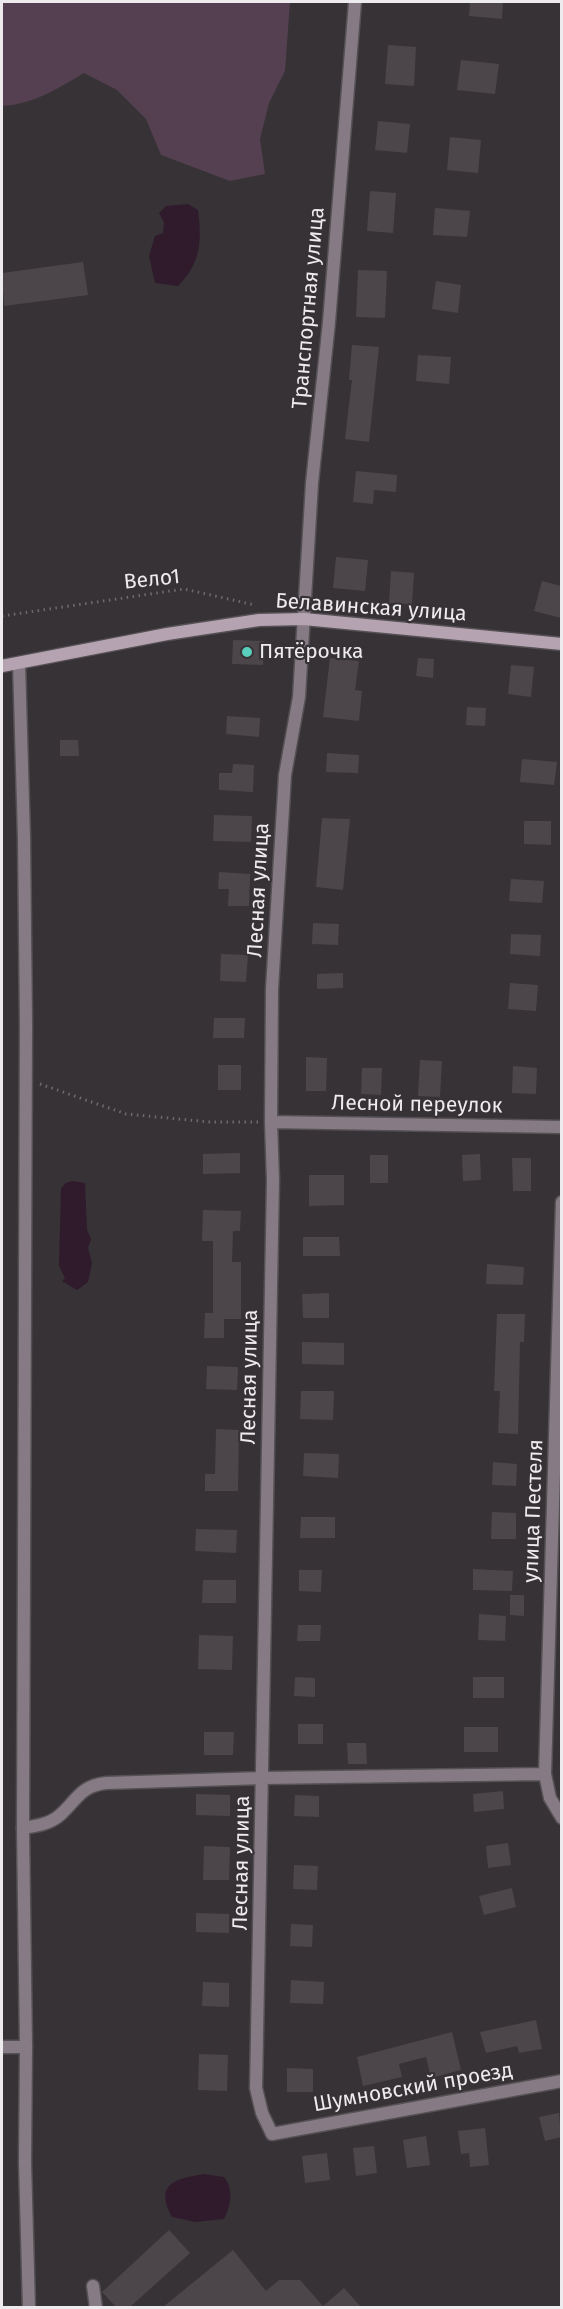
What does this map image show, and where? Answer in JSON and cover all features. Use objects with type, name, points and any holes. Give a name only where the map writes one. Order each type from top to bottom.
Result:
[{"type":"main road","name":"Белавинская улица","points":[[2,666],[259,620],[304,619],[561,645]]},
{"type":"street","name":"Транспортная улица","points":[[304,619],[312,483],[329,321],[355,2]]},
{"type":"street","name":"Лесная улица","points":[[272,2134],[262,2113],[256,2088],[273,1180],[272,989],[285,775],[299,697],[304,619]]},
{"type":"street","points":[[19,663],[24,838],[26,1406],[23,1828],[25,2152],[29,2307]]},
{"type":"street","name":"Лесной переулок","points":[[271,1122],[561,1126]]},
{"type":"street","name":"улица Пестеля","points":[[561,1202],[559,1394],[545,1774],[550,1798],[561,1818]]},
{"type":"street","points":[[23,1828],[45,1824],[58,1817],[82,1791],[93,1785],[263,1778],[545,1774]]},
{"type":"street","points":[[2,2047],[26,2047]]},
{"type":"street","name":"Шумновский проезд","points":[[272,2134],[561,2081]]},
{"type":"street","points":[[93,2286],[96,2307]]},
{"type":"path","name":"Вело1","points":[[2,615],[184,589],[262,607]]},
{"type":"path","points":[[24,1078],[126,1114],[210,1122],[271,1122]]},
{"type":"shaded area","points":[[2,2],[290,2],[285,71],[269,103],[260,139],[265,174],[230,181],[161,155],[146,119],[117,90],[84,73],[35,99],[2,106]]},
{"type":"shaded area","points":[[188,204],[198,210],[200,232],[195,260],[178,286],[155,283],[149,256],[155,236],[163,233],[164,222],[159,213],[166,206]]},
{"type":"shaded area","points":[[72,1181],[85,1183],[87,1230],[91,1239],[88,1248],[92,1263],[88,1282],[77,1290],[62,1281],[65,1278],[59,1266],[61,1188]]},
{"type":"shaded area","points":[[203,2174],[224,2177],[227,2182],[230,2198],[224,2219],[196,2222],[172,2217],[165,2197],[167,2190],[177,2181]]},
{"type":"building","points":[[470,2],[503,2],[502,19],[469,16]]},
{"type":"building","points":[[388,45],[416,47],[414,86],[385,84]]},
{"type":"building","points":[[461,60],[499,64],[495,94],[457,90]]},
{"type":"building","points":[[378,121],[410,124],[407,153],[375,150]]},
{"type":"building","points":[[450,137],[481,140],[478,173],[447,170]]},
{"type":"building","points":[[370,191],[396,193],[393,233],[367,231]]},
{"type":"building","points":[[435,208],[470,211],[467,237],[433,235]]},
{"type":"building","points":[[83,262],[88,295],[4,306],[2,273]]},
{"type":"building","points":[[358,270],[387,271],[385,318],[356,317]]},
{"type":"building","points":[[436,281],[461,285],[458,313],[432,309]]},
{"type":"building","points":[[352,345],[379,347],[369,442],[345,439],[352,380],[349,380]]},
{"type":"building","points":[[418,355],[451,357],[449,384],[416,381]]},
{"type":"building","points":[[356,471],[397,475],[396,492],[374,490],[373,504],[353,502]]},
{"type":"building","points":[[336,557],[368,560],[365,591],[333,588]]},
{"type":"building","points":[[391,571],[414,573],[412,604],[389,603]]},
{"type":"building","points":[[542,581],[561,586],[561,618],[534,611]]},
{"type":"building","points":[[233,640],[264,641],[263,665],[232,664]]},
{"type":"building","points":[[330,658],[359,661],[355,690],[362,691],[359,721],[323,717]]},
{"type":"building","points":[[418,658],[434,659],[433,678],[416,676]]},
{"type":"building","points":[[511,665],[534,667],[531,697],[508,694]]},
{"type":"building","points":[[467,707],[486,708],[485,726],[466,725]]},
{"type":"building","points":[[227,716],[260,718],[259,737],[226,734]]},
{"type":"building","points":[[60,740],[78,740],[79,756],[60,756]]},
{"type":"building","points":[[327,753],[359,755],[358,773],[326,772]]},
{"type":"building","points":[[522,759],[557,762],[554,785],[520,782]]},
{"type":"building","points":[[233,764],[254,765],[253,792],[219,790],[219,773],[232,773]]},
{"type":"building","points":[[214,815],[252,816],[251,842],[213,841]]},
{"type":"building","points":[[322,818],[350,819],[343,890],[316,887]]},
{"type":"building","points":[[524,821],[551,821],[551,845],[524,844]]},
{"type":"building","points":[[219,872],[250,874],[249,906],[228,906],[229,889],[218,889]]},
{"type":"building","points":[[511,879],[544,881],[542,903],[509,901]]},
{"type":"building","points":[[313,923],[339,924],[338,945],[312,944]]},
{"type":"building","points":[[511,934],[541,935],[540,956],[510,954]]},
{"type":"building","points":[[221,954],[248,955],[246,982],[220,981]]},
{"type":"building","points":[[343,973],[343,988],[317,989],[317,974]]},
{"type":"building","points":[[510,983],[538,985],[536,1011],[508,1009]]},
{"type":"building","points":[[214,1018],[245,1018],[244,1038],[213,1038]]},
{"type":"building","points":[[306,1057],[327,1058],[326,1091],[306,1091]]},
{"type":"building","points":[[420,1060],[442,1061],[440,1097],[418,1096]]},
{"type":"building","points":[[218,1065],[241,1065],[241,1090],[218,1090]]},
{"type":"building","points":[[513,1066],[537,1068],[536,1094],[512,1093]]},
{"type":"building","points":[[362,1068],[382,1068],[381,1095],[361,1094]]},
{"type":"building","points":[[240,1153],[240,1173],[203,1174],[203,1154]]},
{"type":"building","points":[[480,1154],[481,1180],[463,1181],[462,1155]]},
{"type":"building","points":[[370,1155],[388,1155],[388,1183],[370,1183]]},
{"type":"building","points":[[512,1158],[531,1158],[531,1191],[513,1191]]},
{"type":"building","points":[[309,1175],[344,1175],[344,1205],[309,1206]]},
{"type":"building","points":[[203,1210],[241,1211],[240,1231],[233,1231],[232,1262],[241,1262],[241,1319],[224,1319],[224,1338],[204,1338],[205,1313],[213,1313],[213,1241],[202,1241]]},
{"type":"building","points":[[303,1237],[339,1237],[340,1256],[303,1256]]},
{"type":"building","points":[[487,1264],[524,1267],[523,1285],[486,1284]]},
{"type":"building","points":[[329,1293],[329,1318],[303,1318],[302,1294]]},
{"type":"building","points":[[497,1314],[525,1314],[524,1342],[520,1342],[518,1434],[498,1433],[500,1391],[494,1391]]},
{"type":"building","points":[[302,1342],[344,1343],[344,1365],[302,1364]]},
{"type":"building","points":[[207,1366],[238,1367],[237,1390],[206,1389]]},
{"type":"building","points":[[301,1391],[334,1391],[333,1420],[300,1419]]},
{"type":"building","points":[[216,1429],[239,1430],[238,1491],[205,1491],[205,1474],[215,1474]]},
{"type":"building","points":[[304,1453],[339,1454],[338,1478],[303,1476]]},
{"type":"building","points":[[493,1462],[517,1464],[516,1486],[492,1485]]},
{"type":"building","points":[[492,1512],[516,1513],[516,1539],[491,1539]]},
{"type":"building","points":[[301,1517],[335,1517],[335,1538],[300,1538]]},
{"type":"building","points":[[196,1529],[237,1530],[236,1553],[195,1551]]},
{"type":"building","points":[[473,1569],[513,1571],[512,1591],[473,1590]]},
{"type":"building","points":[[299,1570],[322,1570],[321,1592],[299,1591]]},
{"type":"building","points":[[203,1580],[236,1580],[236,1603],[202,1603]]},
{"type":"building","points":[[510,1595],[524,1595],[524,1616],[510,1615]]},
{"type":"building","points":[[479,1614],[506,1616],[505,1641],[478,1640]]},
{"type":"building","points":[[298,1625],[321,1625],[320,1641],[297,1641]]},
{"type":"building","points":[[199,1635],[233,1636],[232,1670],[198,1669]]},
{"type":"building","points":[[295,1677],[315,1678],[315,1697],[294,1696]]},
{"type":"building","points":[[473,1677],[504,1677],[504,1698],[473,1698]]},
{"type":"building","points":[[298,1724],[323,1724],[323,1744],[298,1744]]},
{"type":"building","points":[[464,1727],[498,1727],[498,1752],[464,1752]]},
{"type":"building","points":[[204,1732],[234,1732],[233,1755],[204,1755]]},
{"type":"building","points":[[347,1743],[366,1743],[367,1764],[348,1764]]},
{"type":"building","points":[[503,1791],[504,1809],[474,1812],[473,1794]]},
{"type":"building","points":[[196,1794],[230,1795],[230,1816],[196,1815]]},
{"type":"building","points":[[295,1795],[319,1796],[319,1817],[294,1816]]},
{"type":"building","points":[[508,1843],[511,1865],[488,1868],[486,1846]]},
{"type":"building","points":[[204,1846],[230,1847],[229,1880],[203,1880]]},
{"type":"building","points":[[294,1865],[318,1866],[317,1890],[293,1889]]},
{"type":"building","points":[[512,1888],[516,1907],[484,1915],[479,1896]]},
{"type":"building","points":[[196,1913],[229,1914],[229,1933],[196,1932]]},
{"type":"building","points":[[291,1924],[313,1925],[312,1947],[290,1946]]},
{"type":"building","points":[[291,1980],[324,1982],[323,2004],[290,2003]]},
{"type":"building","points":[[203,1982],[229,1983],[229,2007],[202,2006]]},
{"type":"building","points":[[536,2020],[542,2049],[519,2053],[517,2046],[486,2053],[480,2032]]},
{"type":"building","points":[[452,2032],[461,2070],[431,2078],[426,2057],[399,2064],[402,2077],[363,2086],[357,2057]]},
{"type":"building","points":[[199,2054],[228,2055],[227,2091],[198,2090]]},
{"type":"building","points":[[287,2068],[313,2069],[313,2092],[287,2092]]},
{"type":"building","points":[[559,2113],[561,2137],[545,2141],[539,2117]]},
{"type":"building","points":[[485,2128],[489,2165],[470,2167],[469,2153],[461,2154],[458,2131]]},
{"type":"building","points":[[426,2136],[430,2165],[407,2168],[403,2140]]},
{"type":"building","points":[[374,2146],[377,2173],[356,2176],[353,2148]]},
{"type":"building","points":[[327,2153],[330,2180],[305,2183],[302,2156]]},
{"type":"building","points":[[169,2230],[190,2253],[130,2307],[116,2307],[102,2292]]},
{"type":"building","points":[[233,2250],[266,2291],[279,2280],[300,2280],[323,2306],[344,2288],[361,2307],[163,2307]]},
{"type":"place","name":"Пятёрочка","points":[[247,652]]}]
